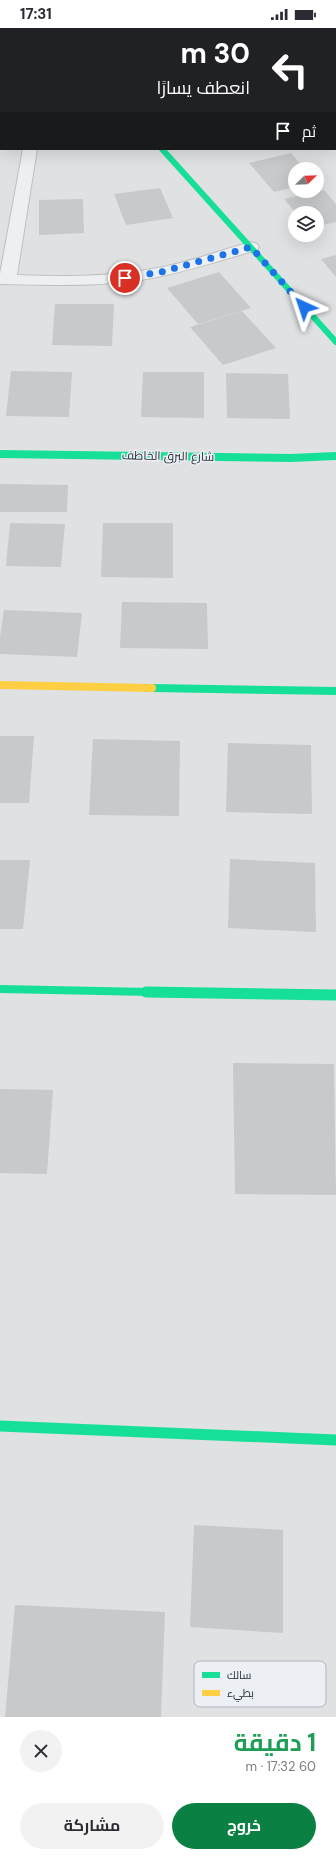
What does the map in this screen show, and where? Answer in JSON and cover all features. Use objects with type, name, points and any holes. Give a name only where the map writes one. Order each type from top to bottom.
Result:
[{"type":"street","points":[[30,150],[4,280],[88,281],[125,278],[161,272],[251,247]]},
{"type":"street","points":[[163,150],[336,342]]},
{"type":"street","name":"شارع البرق الخاطف","points":[[0,454],[290,458],[336,456]]},
{"type":"street","points":[[0,685],[336,691]]},
{"type":"street","points":[[0,989],[336,995]]},
{"type":"street","points":[[0,1426],[336,1440]]},
{"type":"building","points":[[291,153],[299,162],[288,162],[288,189],[274,192],[249,163]]},
{"type":"building","points":[[160,188],[173,218],[126,225],[114,194]]},
{"type":"building","points":[[324,190],[336,204],[336,222],[324,225],[324,206],[290,206],[284,199],[324,198]]},
{"type":"building","points":[[83,199],[84,233],[39,235],[39,200]]},
{"type":"building","points":[[336,255],[336,277],[321,259]]},
{"type":"building","points":[[219,272],[251,308],[198,324],[167,288]]},
{"type":"building","points":[[55,304],[114,304],[112,346],[52,345]]},
{"type":"building","points":[[242,311],[276,348],[223,365],[190,327]]},
{"type":"building","points":[[11,371],[72,372],[69,417],[6,416]]},
{"type":"building","points":[[143,372],[204,372],[204,418],[141,417]]},
{"type":"building","points":[[226,373],[288,374],[290,419],[227,418]]},
{"type":"building","points":[[0,484],[68,485],[67,512],[0,512]]},
{"type":"building","points":[[10,523],[65,524],[61,567],[6,566]]},
{"type":"building","points":[[103,523],[173,523],[173,578],[101,577]]},
{"type":"building","points":[[122,602],[207,603],[208,649],[120,648]]},
{"type":"building","points":[[4,610],[82,613],[77,657],[0,654],[0,637]]},
{"type":"building","points":[[0,736],[34,736],[29,803],[0,803]]},
{"type":"building","points":[[93,739],[180,741],[179,816],[89,815]]},
{"type":"building","points":[[228,743],[311,745],[312,814],[226,812]]},
{"type":"building","points":[[230,859],[315,863],[316,932],[228,928]]},
{"type":"building","points":[[0,860],[30,860],[23,929],[0,929]]},
{"type":"building","points":[[233,1063],[334,1064],[336,1195],[235,1194]]},
{"type":"building","points":[[0,1089],[53,1090],[47,1174],[0,1173]]},
{"type":"building","points":[[194,1525],[283,1530],[283,1633],[190,1627]]},
{"type":"building","points":[[15,1605],[165,1612],[161,1717],[5,1717]]},
{"type":"traffic: fast","points":[[163,150],[336,342]]},
{"type":"traffic: fast","points":[[0,454],[291,458],[336,456]]},
{"type":"traffic: fast","points":[[152,688],[336,691]]},
{"type":"traffic: fast","points":[[0,989],[336,995]]},
{"type":"traffic: fast","points":[[0,1426],[336,1440]]},
{"type":"traffic: slow","points":[[0,685],[152,688]]},
{"type":"route","points":[[125,278],[161,272],[251,247],[304,307]]}]
